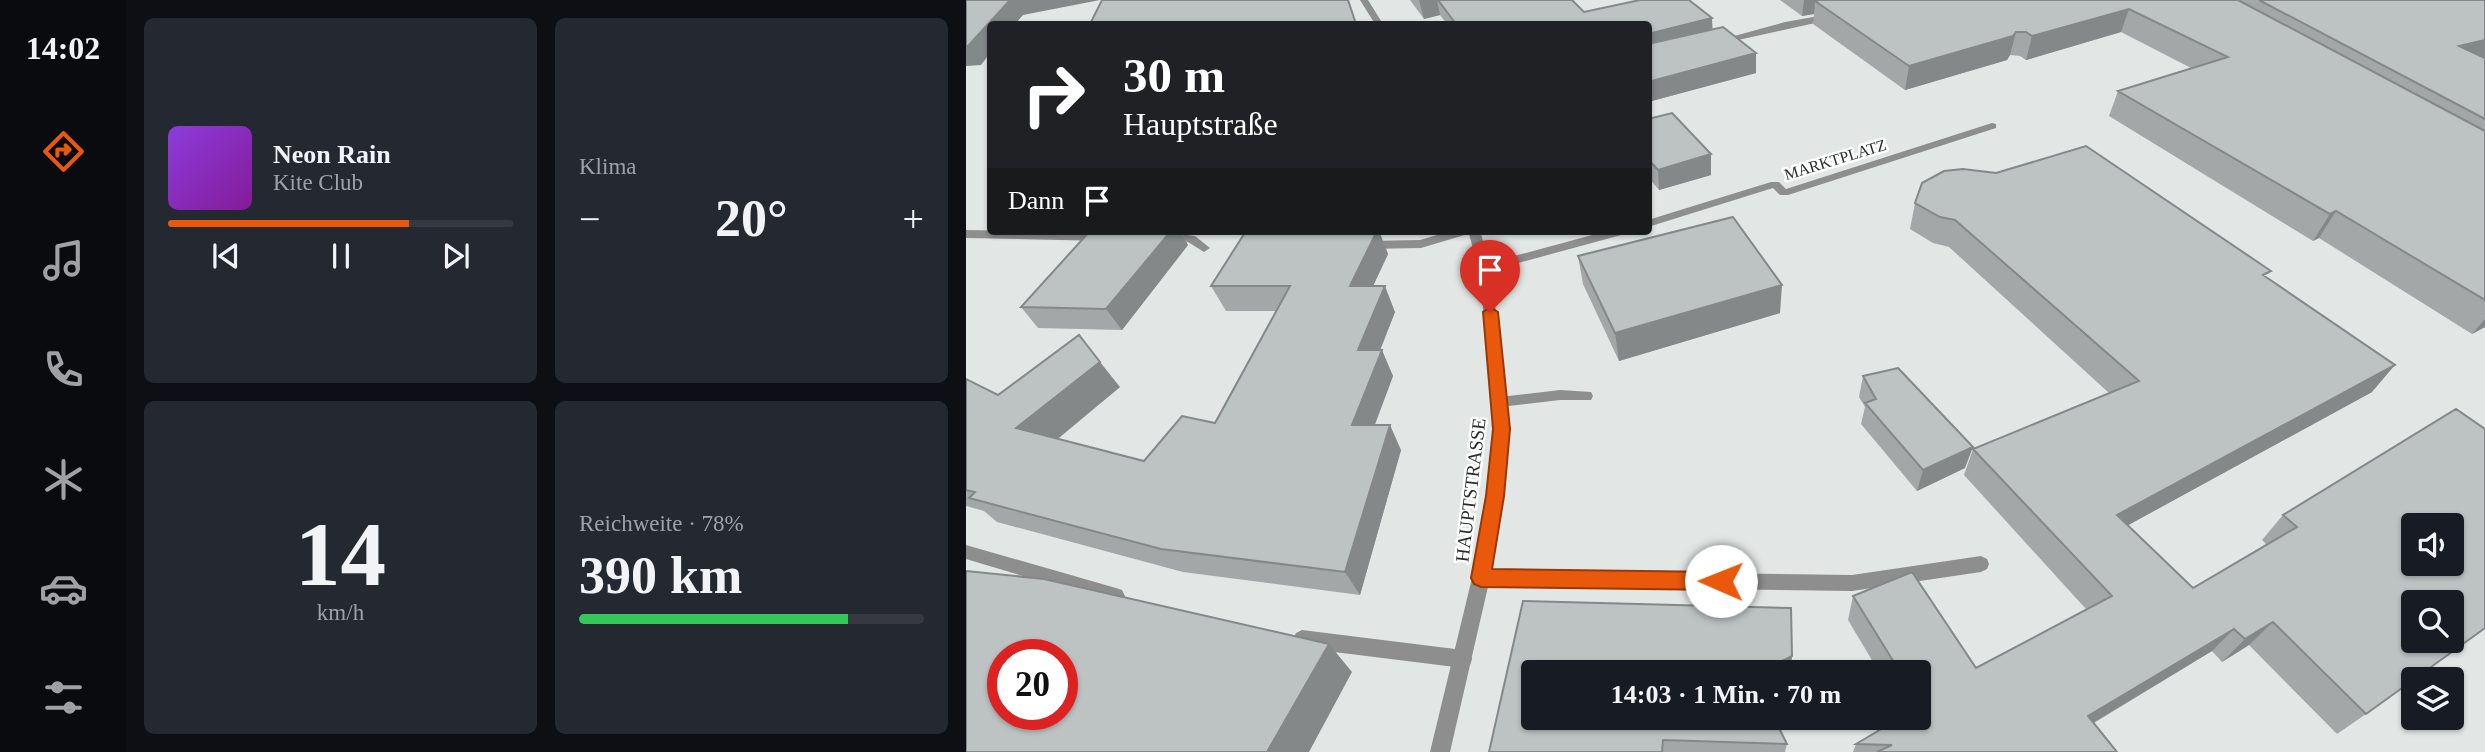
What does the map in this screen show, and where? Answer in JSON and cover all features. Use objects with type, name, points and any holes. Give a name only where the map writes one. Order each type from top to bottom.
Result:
[{"type":"street","points":[[1364,0],[1377,21]]},
{"type":"street","points":[[1711,44],[1786,24],[1841,15]]},
{"type":"street","name":"MARKTPLATZ","points":[[1652,222],[1775,184],[1783,193],[1992,126]]},
{"type":"street","points":[[966,234],[987,234]]},
{"type":"street","points":[[1018,235],[1123,237]]},
{"type":"street","points":[[1367,245],[1420,244],[1450,235]]},
{"type":"street","name":"HAUPTSTRASSE","points":[[1440,752],[1481,578],[1495,496],[1502,429],[1485,268],[1476,235]]},
{"type":"street","points":[[1485,268],[1606,235]]},
{"type":"street","points":[[1148,236],[1191,239],[1203,247]]},
{"type":"street","points":[[1500,402],[1560,395],[1587,396]]},
{"type":"street","points":[[966,552],[1134,602]]},
{"type":"street","points":[[1481,578],[1852,583],[1981,564]]},
{"type":"street","points":[[1279,635],[1347,646],[1463,659]]},
{"type":"building","points":[[966,0],[1010,0],[991,21],[987,21],[987,25],[966,46]]},
{"type":"building","points":[[1102,0],[1348,0],[1355,21],[1092,21]]},
{"type":"building","points":[[1438,0],[1572,0],[1584,12],[1640,0],[1689,0],[1712,18],[1652,33],[1652,21],[1454,21]]},
{"type":"building","points":[[2238,0],[2485,131],[2485,300],[2336,211],[2330,214],[2118,91],[2228,57],[2129,9],[2032,36],[2026,32],[2016,32],[2013,36],[1909,66],[1815,1]]},
{"type":"building","points":[[2259,0],[2485,0],[2485,40],[2459,46],[2485,58],[2485,119]]},
{"type":"building","points":[[1723,27],[1756,53],[1652,81],[1652,43]]},
{"type":"building","points":[[1672,113],[1711,154],[1658,170],[1652,163],[1652,118]]},
{"type":"building","points":[[2086,146],[2271,271],[2263,275],[2395,365],[2117,515],[2193,588],[2297,527],[2283,515],[2456,409],[2485,429],[2485,628],[2464,643],[2464,590],[2401,590],[2401,653],[2450,653],[2431,667],[2401,667],[2401,689],[2366,714],[2273,622],[2245,639],[2234,629],[2088,716],[2117,752],[1877,752],[1892,745],[1856,744],[1880,730],[1931,730],[1931,660],[1893,660],[1853,596],[1912,572],[1976,668],[2112,596],[1973,449],[2139,381],[1955,220],[1940,217],[1915,203],[1922,183],[1944,171],[1963,169],[1996,173]]},
{"type":"building","points":[[1733,217],[1782,285],[1615,333],[1578,256]]},
{"type":"building","points":[[1086,235],[1168,235],[1106,309],[1021,307]]},
{"type":"building","points":[[1243,235],[1375,235],[1350,286],[1385,286],[1358,350],[1382,350],[1352,425],[1390,425],[1345,572],[1161,549],[969,498],[975,492],[966,490],[966,379],[998,395],[1079,335],[1100,362],[1016,428],[1144,461],[1182,416],[1215,423],[1290,286],[1211,286]]},
{"type":"building","points":[[1898,368],[1973,447],[1923,470],[1865,403],[1876,399],[1863,376]]},
{"type":"building","points":[[966,571],[1044,579],[1329,644],[1267,752],[966,752]]},
{"type":"building","points":[[1523,601],[1791,608],[1792,656],[1784,660],[1521,660],[1521,730],[1780,730],[1787,744],[1663,740],[1662,752],[1489,752]]},
{"type":"route","points":[[1490,312],[1502,429],[1495,496],[1481,578],[1721,581]]}]
